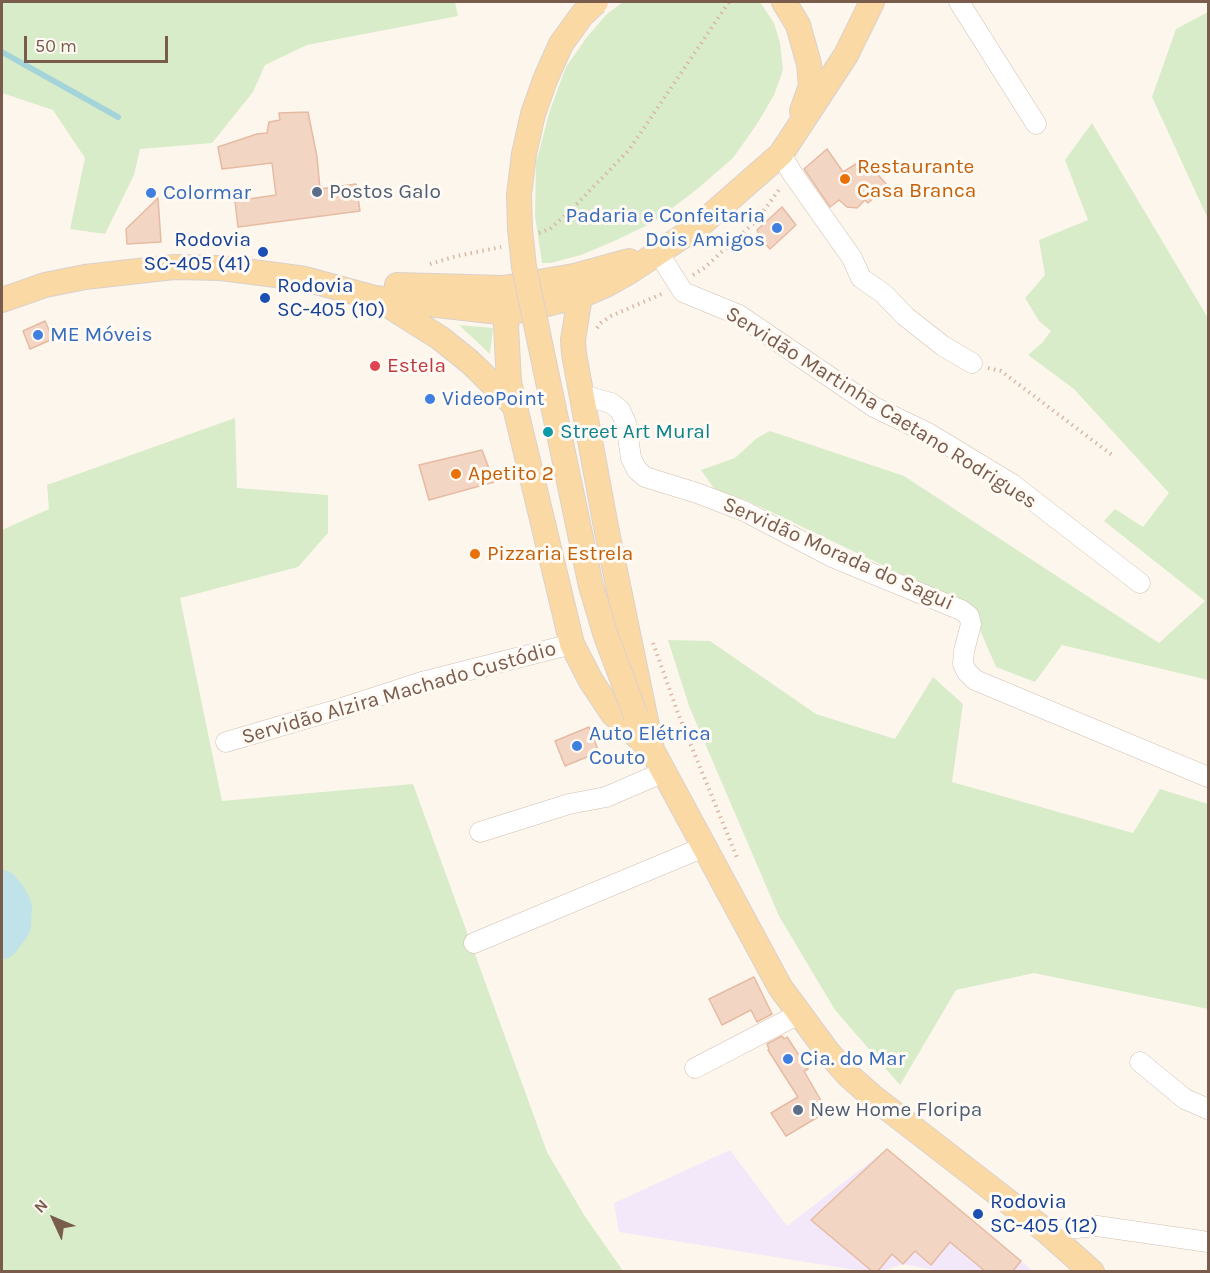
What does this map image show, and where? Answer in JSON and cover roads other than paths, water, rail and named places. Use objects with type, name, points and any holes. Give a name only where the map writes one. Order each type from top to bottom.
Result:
[{"type":"main road","points":[[596,2],[582,15],[561,44],[536,106],[524,154],[519,195],[520,229],[524,267],[591,586],[606,636],[636,717],[780,987],[841,1067],[873,1097],[1046,1231],[1092,1272]]},
{"type":"main road","points":[[784,2],[798,25],[804,41],[811,86],[786,148]]},
{"type":"main road","points":[[2,300],[45,285],[85,277],[174,267],[221,268],[305,279],[375,298],[508,313],[580,296],[606,285],[700,225],[786,148],[846,55],[872,2]]},
{"type":"main road","points":[[305,279],[425,276],[504,288],[574,276],[658,252]]},
{"type":"main road","points":[[523,284],[508,313],[505,348],[513,404],[572,644],[591,681],[613,714],[652,750]]},
{"type":"main road","points":[[580,296],[573,340],[606,527],[652,750]]},
{"type":"main road","points":[[375,298],[408,316],[440,338],[470,362],[513,404]]},
{"type":"lane","points":[[959,2],[1036,124]]},
{"type":"lane","points":[[786,148],[792,173],[852,258],[861,278],[884,294],[905,316],[944,346],[972,363]]},
{"type":"lane","name":"Servidão Martinha Caetano Rodrigues","points":[[658,252],[683,292],[739,315],[874,407],[928,433],[1012,484],[1140,583]]},
{"type":"lane","name":"Servidão Morada do Sagui","points":[[582,395],[611,403],[620,410],[626,423],[631,458],[637,470],[645,477],[744,511],[832,556],[961,610],[969,616],[971,624],[963,664],[975,680],[1209,777]]},
{"type":"lane","name":"Servidão Alzira Machado Custódio","points":[[226,742],[339,709],[422,681],[572,644]]},
{"type":"lane","points":[[480,832],[569,804],[606,797],[664,772]]},
{"type":"lane","points":[[474,943],[704,847]]},
{"type":"lane","points":[[695,1068],[799,1014]]},
{"type":"lane","points":[[1140,1062],[1185,1099],[1209,1109]]},
{"type":"lane","points":[[1046,1231],[1097,1226],[1209,1242]]},
{"type":"waterway","points":[[2,52],[118,117]]},
{"type":"waterway","points":[[2,887],[15,907],[14,926],[2,942]]},
{"type":"place","name":"Restaurante Casa Branca","points":[[845,179]]},
{"type":"place","name":"Postos Galo","points":[[317,192]]},
{"type":"place","name":"Colormar","points":[[151,193]]},
{"type":"place","name":"Padaria e Confeitaria Dois Amigos","points":[[777,228]]},
{"type":"place","name":"Rodovia SC-405 (41)","points":[[263,252]]},
{"type":"place","name":"Rodovia SC-405 (10)","points":[[265,298]]},
{"type":"place","name":"ME Móveis","points":[[38,335]]},
{"type":"place","name":"Estela","points":[[375,366]]},
{"type":"place","name":"VideoPoint","points":[[430,399]]},
{"type":"place","name":"Street Art Mural","points":[[548,432]]},
{"type":"place","name":"Apetito 2","points":[[456,474]]},
{"type":"place","name":"Pizzaria Estrela","points":[[475,554]]},
{"type":"place","name":"Auto Elétrica Couto","points":[[577,746]]},
{"type":"place","name":"Cia. do Mar","points":[[788,1059]]},
{"type":"place","name":"New Home Floripa","points":[[798,1110]]},
{"type":"place","name":"Rodovia SC-405 (12)","points":[[978,1214]]}]
